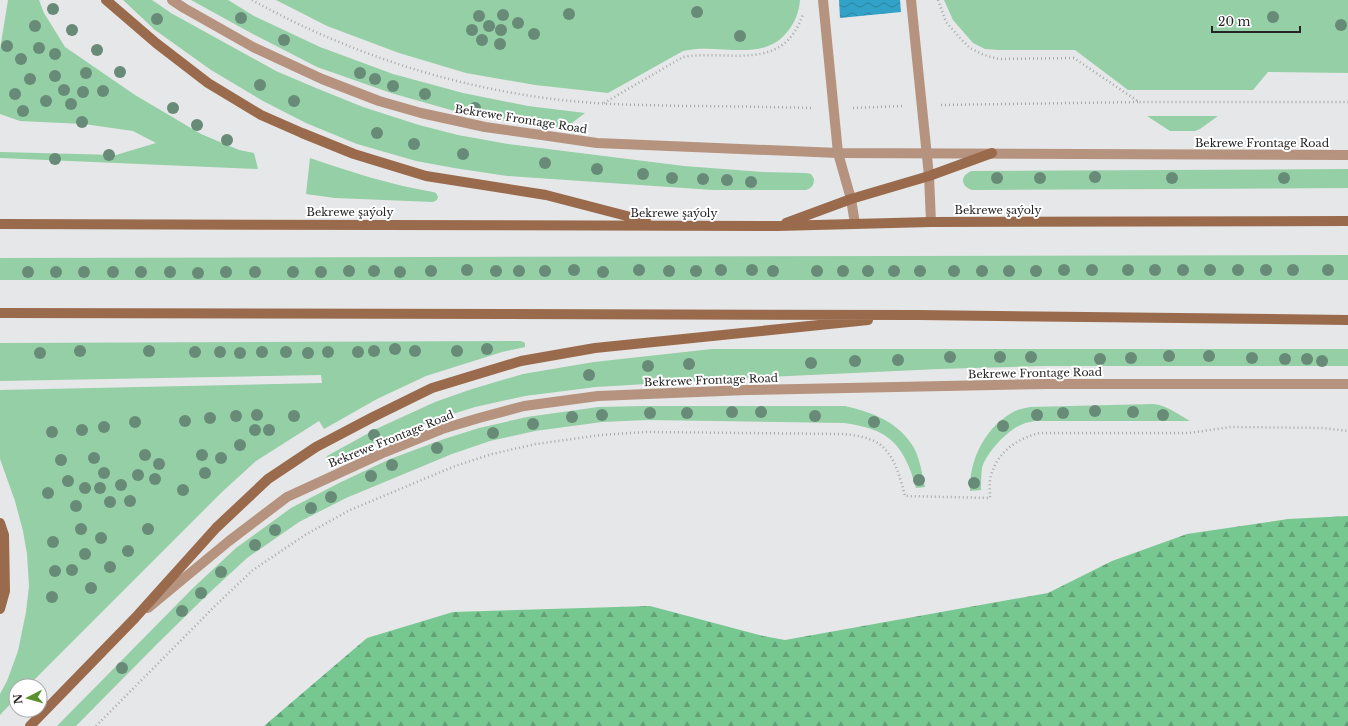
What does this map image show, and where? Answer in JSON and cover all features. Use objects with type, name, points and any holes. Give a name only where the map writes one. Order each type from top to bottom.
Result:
[{"type":"main road","points":[[106,0],[156,43],[208,83],[261,115],[348,151],[426,176],[546,196],[659,225]]},
{"type":"main road","points":[[777,226],[851,199],[929,176],[992,153]]},
{"type":"main road","name":"Bekrewe şaýoly","points":[[0,224],[777,226],[931,222],[1348,221]]},
{"type":"main road","points":[[0,313],[918,315],[1348,320]]},
{"type":"main road","points":[[30,726],[136,618],[216,528],[268,479],[316,447],[432,388],[521,361],[595,348],[727,336],[918,315]]},
{"type":"main road","points":[[0,523],[4,535],[5,591],[0,609]]},
{"type":"street","name":"Bekrewe Frontage Road","points":[[172,0],[253,46],[322,79],[379,100],[421,113],[485,127],[597,143],[838,153],[1348,155]]},
{"type":"street","points":[[823,0],[838,153],[851,199],[855,224]]},
{"type":"street","points":[[911,0],[927,153],[931,222]]},
{"type":"street","name":"Bekrewe Frontage Road","points":[[136,618],[229,541],[287,497],[385,452],[442,429],[524,406],[598,396],[747,390],[1048,384],[1348,384]]},
{"type":"path","points":[[252,0],[322,36],[401,64],[464,83],[528,95],[603,104],[834,108],[922,105],[1139,102],[1348,102]]},
{"type":"path","points":[[938,0],[946,22],[970,48],[984,55],[999,59],[1074,58],[1139,102]]},
{"type":"path","points":[[603,104],[683,57],[695,55],[755,56],[769,52],[785,44],[799,26],[805,9]]},
{"type":"path","points":[[96,726],[214,606],[254,570],[305,535],[350,510],[455,466],[492,454],[550,442],[601,435],[639,433],[746,432],[842,434],[863,437],[876,442],[884,448],[892,458],[905,496],[990,498],[991,477],[995,465],[1008,448],[1024,437],[1039,433],[1189,433],[1231,427],[1323,428],[1348,431]]},
{"type":"green space","points":[[8,0],[39,0],[44,13],[65,47],[135,95],[201,134],[239,150],[254,153],[258,169],[0,158],[0,152],[116,155],[156,143],[133,131],[84,124],[20,121],[0,114],[0,49]]},
{"type":"green space","points":[[123,0],[152,0],[171,13],[276,71],[363,107],[419,125],[458,135],[508,144],[684,166],[763,172],[806,173],[811,174],[814,179],[814,183],[806,190],[713,190],[507,176],[416,161],[357,144],[306,123],[263,101],[211,70],[155,30]]},
{"type":"green space","points":[[191,0],[228,0],[254,16],[320,47],[393,74],[463,93],[528,106],[585,113],[568,126],[560,128],[528,126],[465,114],[391,93],[317,67]]},
{"type":"green space","points":[[276,0],[800,0],[796,17],[788,31],[778,41],[766,47],[739,50],[697,49],[683,51],[608,93],[535,85],[466,73],[399,53],[327,26]]},
{"type":"green space","points":[[944,0],[1348,0],[1348,73],[1268,72],[1253,90],[1128,90],[1075,50],[985,49],[973,43],[953,20]]},
{"type":"green space","points":[[1147,116],[1218,116],[1195,131],[1170,131]]},
{"type":"green space","points":[[310,158],[386,182],[433,192],[436,193],[438,197],[437,200],[433,202],[335,198],[306,194]]},
{"type":"green space","points":[[1348,169],[1348,188],[972,190],[965,186],[963,180],[965,175],[972,171]]},
{"type":"green space","points":[[1348,255],[1348,280],[0,280],[0,258]]},
{"type":"green space","points":[[521,341],[525,343],[525,347],[502,352],[426,376],[377,399],[324,429],[319,421],[256,461],[222,492],[36,678],[8,678],[18,651],[26,612],[29,586],[27,554],[23,531],[15,501],[0,459],[0,390],[322,383],[321,375],[0,381],[0,343]]},
{"type":"green space","points":[[712,349],[1348,349],[1348,366],[1045,366],[939,369],[596,387],[525,396],[475,407],[440,418],[381,440],[331,463],[327,463],[327,456],[376,429],[435,402],[472,389],[523,374],[594,362]]},
{"type":"green space","points":[[1153,404],[1168,408],[1190,421],[1035,421],[1026,423],[1011,431],[998,442],[984,462],[981,477],[981,490],[970,491],[970,479],[976,456],[981,445],[996,425],[1015,411],[1030,407]]},
{"type":"green space","points":[[845,406],[855,408],[875,415],[901,431],[914,448],[918,457],[925,487],[916,488],[906,460],[892,441],[873,430],[844,423],[647,420],[602,422],[535,431],[490,441],[452,454],[346,498],[299,522],[247,558],[157,644],[76,726],[57,726],[193,588],[236,548],[291,508],[390,459],[479,428],[527,417],[598,407]]},
{"type":"green space","points":[[1348,516],[1348,726],[264,726],[367,638],[453,612],[650,606],[763,636],[785,640],[1048,593],[1112,561],[1187,534],[1288,519]]},
{"type":"green space","points":[[8,678],[8,706],[0,715],[0,694]]},
{"type":"water","points":[[839,0],[900,0],[901,12],[840,18]]}]
